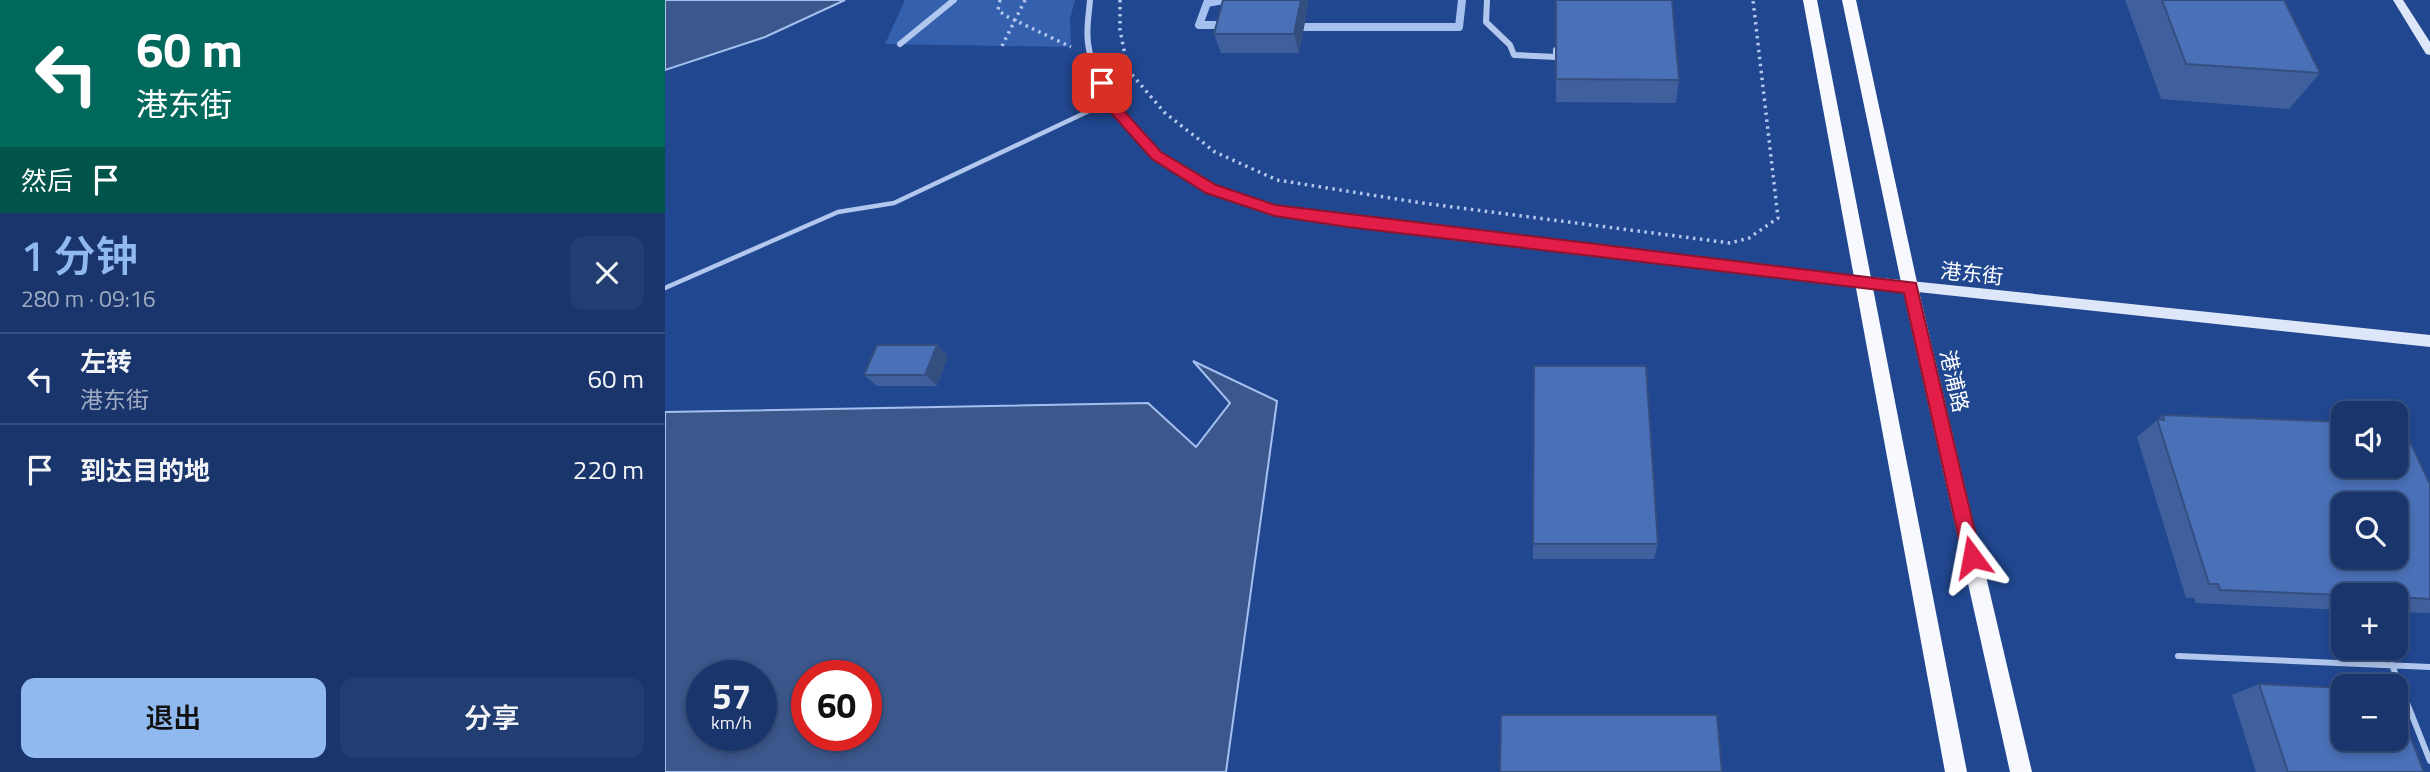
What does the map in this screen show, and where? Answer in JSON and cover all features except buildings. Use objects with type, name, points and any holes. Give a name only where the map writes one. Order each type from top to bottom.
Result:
[{"type":"main road","points":[[1810,0],[1956,772]]},
{"type":"main road","name":"港浦路","points":[[1849,0],[1910,287],[2021,772]]},
{"type":"street","points":[[900,44],[954,0]]},
{"type":"street","name":"港东街","points":[[1090,0],[1088,46],[1108,102],[1156,155],[1211,189],[1275,210],[1348,221],[1910,287],[2430,341]]},
{"type":"street","points":[[1487,0],[1486,22],[1510,45],[1514,55],[1556,57],[1556,45]]},
{"type":"street","points":[[2398,0],[2430,51]]},
{"type":"lane","points":[[665,288],[838,212],[894,203],[1108,102]]},
{"type":"lane","points":[[2178,656],[2430,667]]},
{"type":"lane","points":[[2391,665],[2430,761]]},
{"type":"path","points":[[1000,0],[998,10],[1014,23],[1044,33],[1072,47]]},
{"type":"path","points":[[1002,46],[1025,0]]},
{"type":"path","points":[[1121,0],[1120,30],[1128,70],[1165,113],[1215,152],[1277,180],[1436,205],[1730,243],[1749,238],[1778,218],[1753,0]]},
{"type":"shaded area","points":[[665,0],[845,0],[765,37],[665,70]]},
{"type":"shaded area","points":[[905,0],[1075,0],[1070,19],[1071,47],[885,44]]},
{"type":"shaded area","points":[[1193,361],[1277,401],[1226,772],[665,772],[665,412],[1148,403],[1196,447],[1230,403]]},
{"type":"waterway","points":[[1223,0],[1207,3],[1199,25],[1227,25]]},
{"type":"waterway","points":[[1291,27],[1459,27],[1462,0]]},
{"type":"route","points":[[1102,83],[1108,102],[1156,155],[1211,189],[1275,210],[1348,221],[1910,287],[1972,557]]}]
